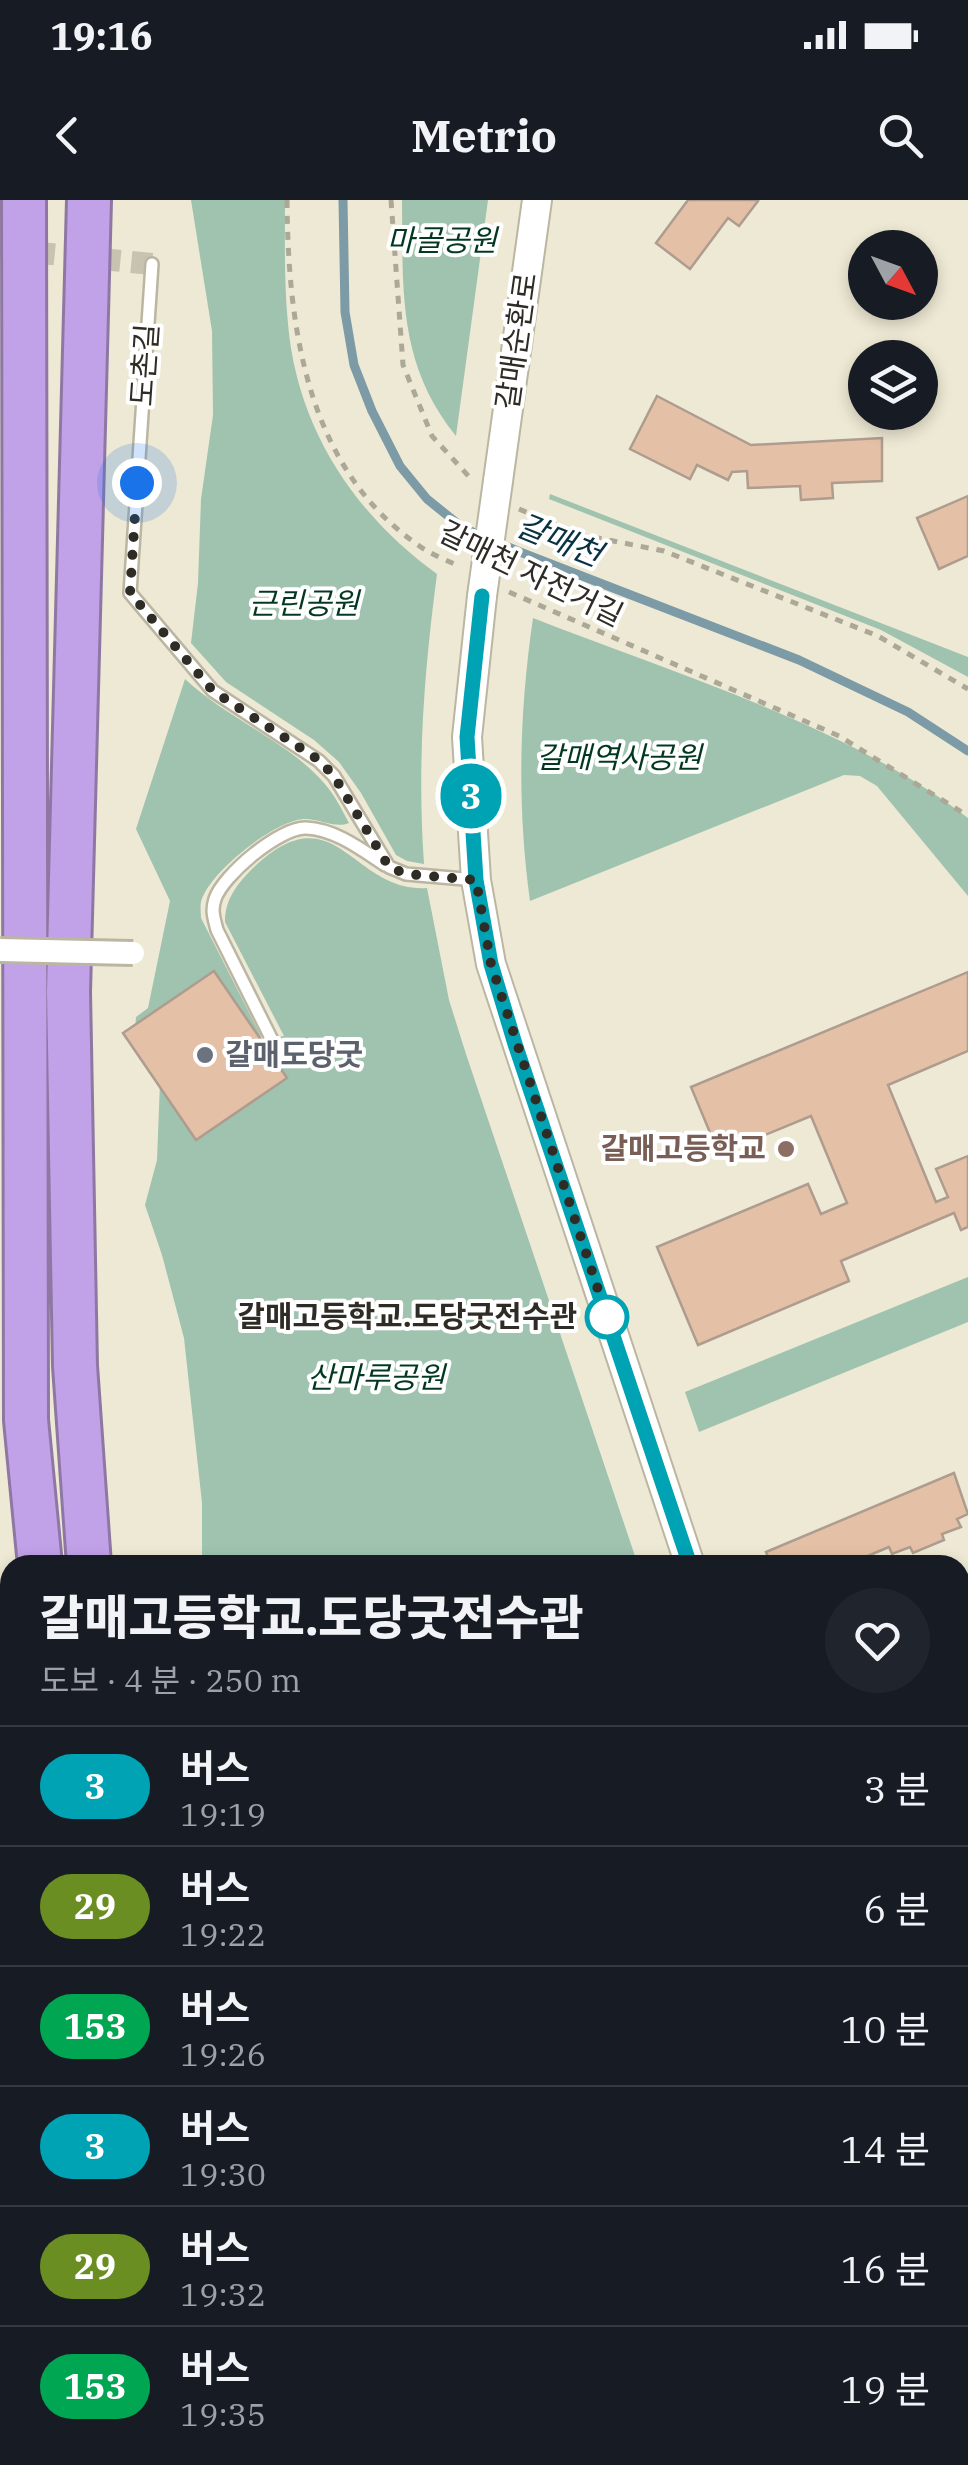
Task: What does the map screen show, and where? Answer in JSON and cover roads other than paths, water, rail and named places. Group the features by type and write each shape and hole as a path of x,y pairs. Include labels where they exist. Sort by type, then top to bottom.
{"highway":[{"path":"24,200 26,1400 39,1555"},
{"path":"88,200 68,992 75,1366 88,1555"}],"street":[{"name":"갈매순환로","path":"476,880 467,737 491,592 493,489 537,200"},
{"path":"476,880 491,964 515,1044 687,1555"},
{"path":"0,950 132,954"}],"lane":[{"name":"도촌길","path":"152,264 130,593 213,691 319,760 334,776 389,867"},
{"path":"272,1040 217,930 212,912 216,895 228,878 254,855 281,836 302,828 324,831 389,867 417,876 476,880"}],"waterway":[{"name":"갈매천","path":"343,200 345,312 354,365 400,466 427,499 463,528 799,660 908,712 968,751"}],"tunnel":[{"path":"0,249 152,264"}],"place":[{"name":"갈매도당굿","path":"205,1055"},
{"name":"갈매고등학교","path":"786,1149"},
{"name":"갈매고등학교.도당굿전수관","path":"607,1317"}],"park label":[{"name":"마골공원","path":"442,241"},
{"name":"근린공원","path":"304,604"},
{"name":"갈매역사공원","path":"619,758"},
{"name":"산마루공원","path":"376,1378"}]}
